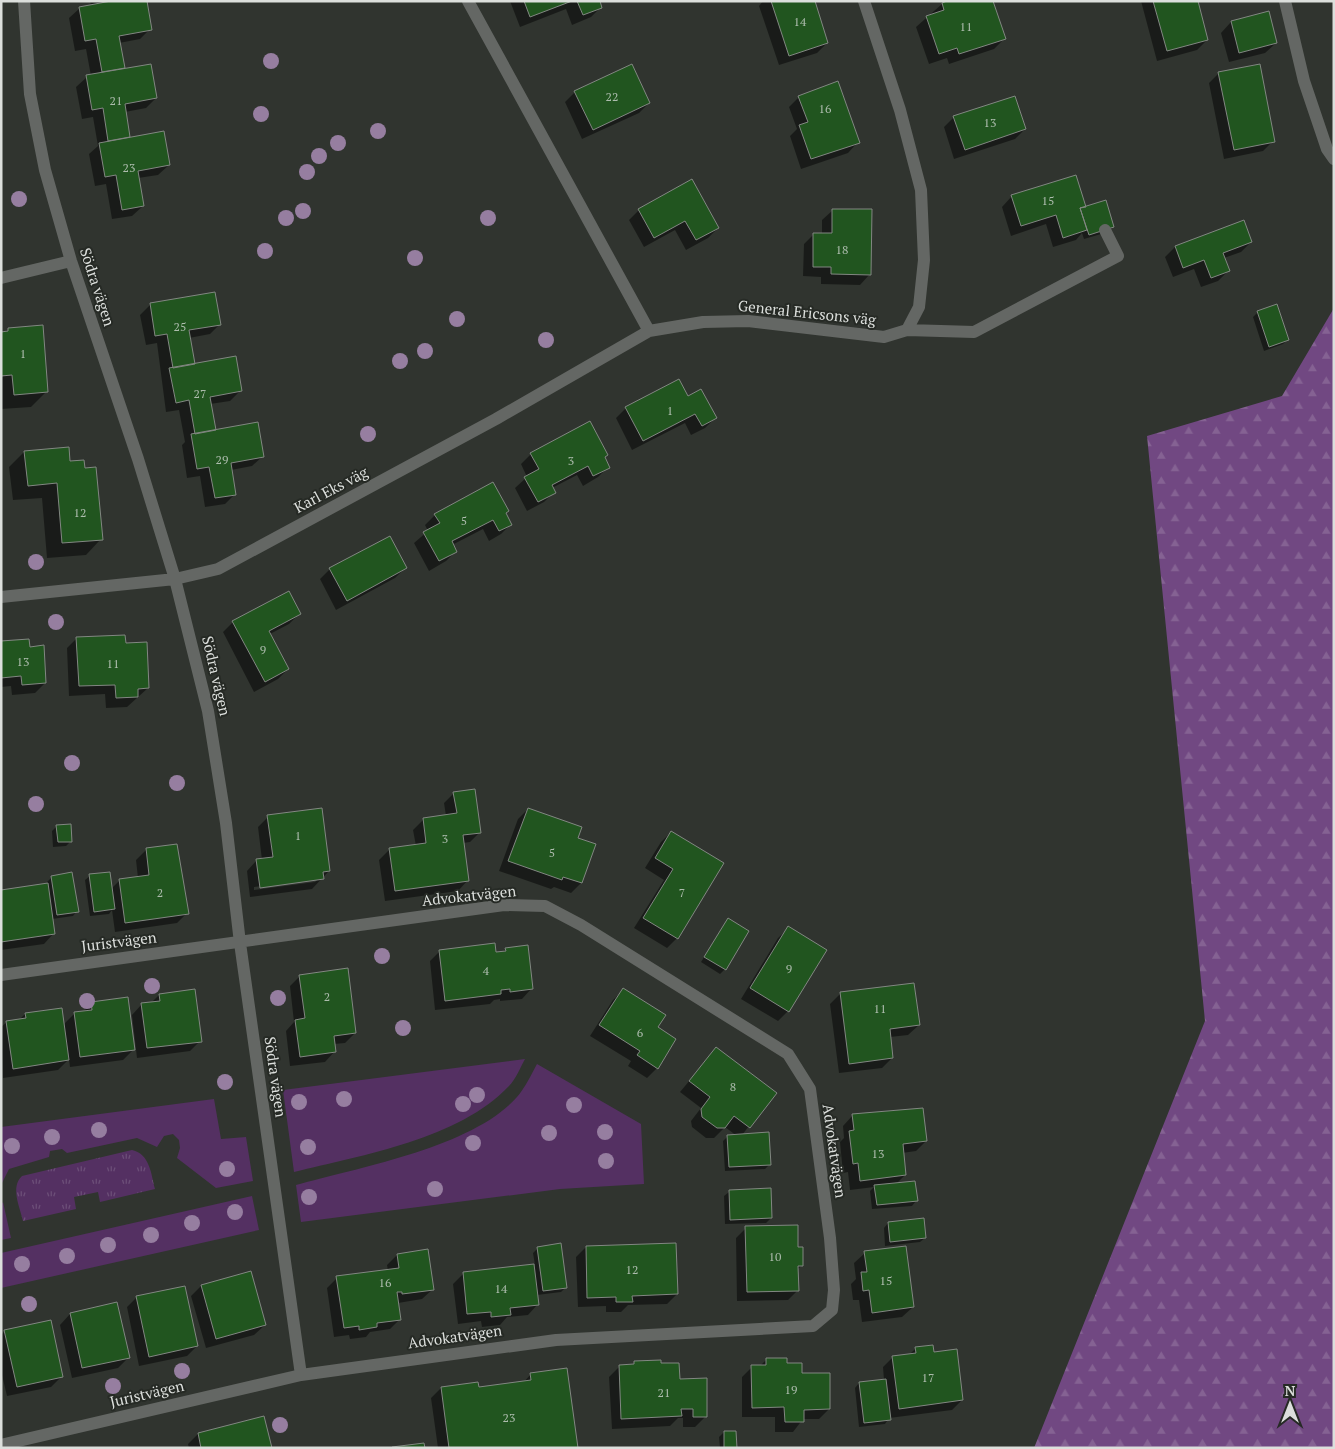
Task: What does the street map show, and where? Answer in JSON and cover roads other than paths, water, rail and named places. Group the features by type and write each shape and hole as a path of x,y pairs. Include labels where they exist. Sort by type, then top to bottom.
{"street":[{"name":"Södra vägen","path":"24,1 30,94 45,170 71,261 136,453 175,579 208,711 226,823 240,943 301,1375"},
{"path":"468,1 650,331"},
{"path":"864,1 900,110 921,190 924,260 919,307 907,330"},
{"path":"1285,1 1304,81 1326,149 1334,159"},
{"name":"General Ericsons väg","path":"650,331 703,322 748,321 884,337 907,330 974,332 1118,256 1105,230"},
{"path":"1,278 71,261"},
{"name":"Karl Eks väg","path":"1,597 175,579 218,569 496,419 650,331"},
{"name":"Advokatvägen","path":"240,943 504,905 545,906 581,924 788,1054 810,1089 830,1238 834,1290 832,1310 813,1326 556,1340 301,1375"},
{"name":"Juristvägen","path":"1,975 240,943"},
{"name":"Juristvägen","path":"1,1445 301,1375"}]}
